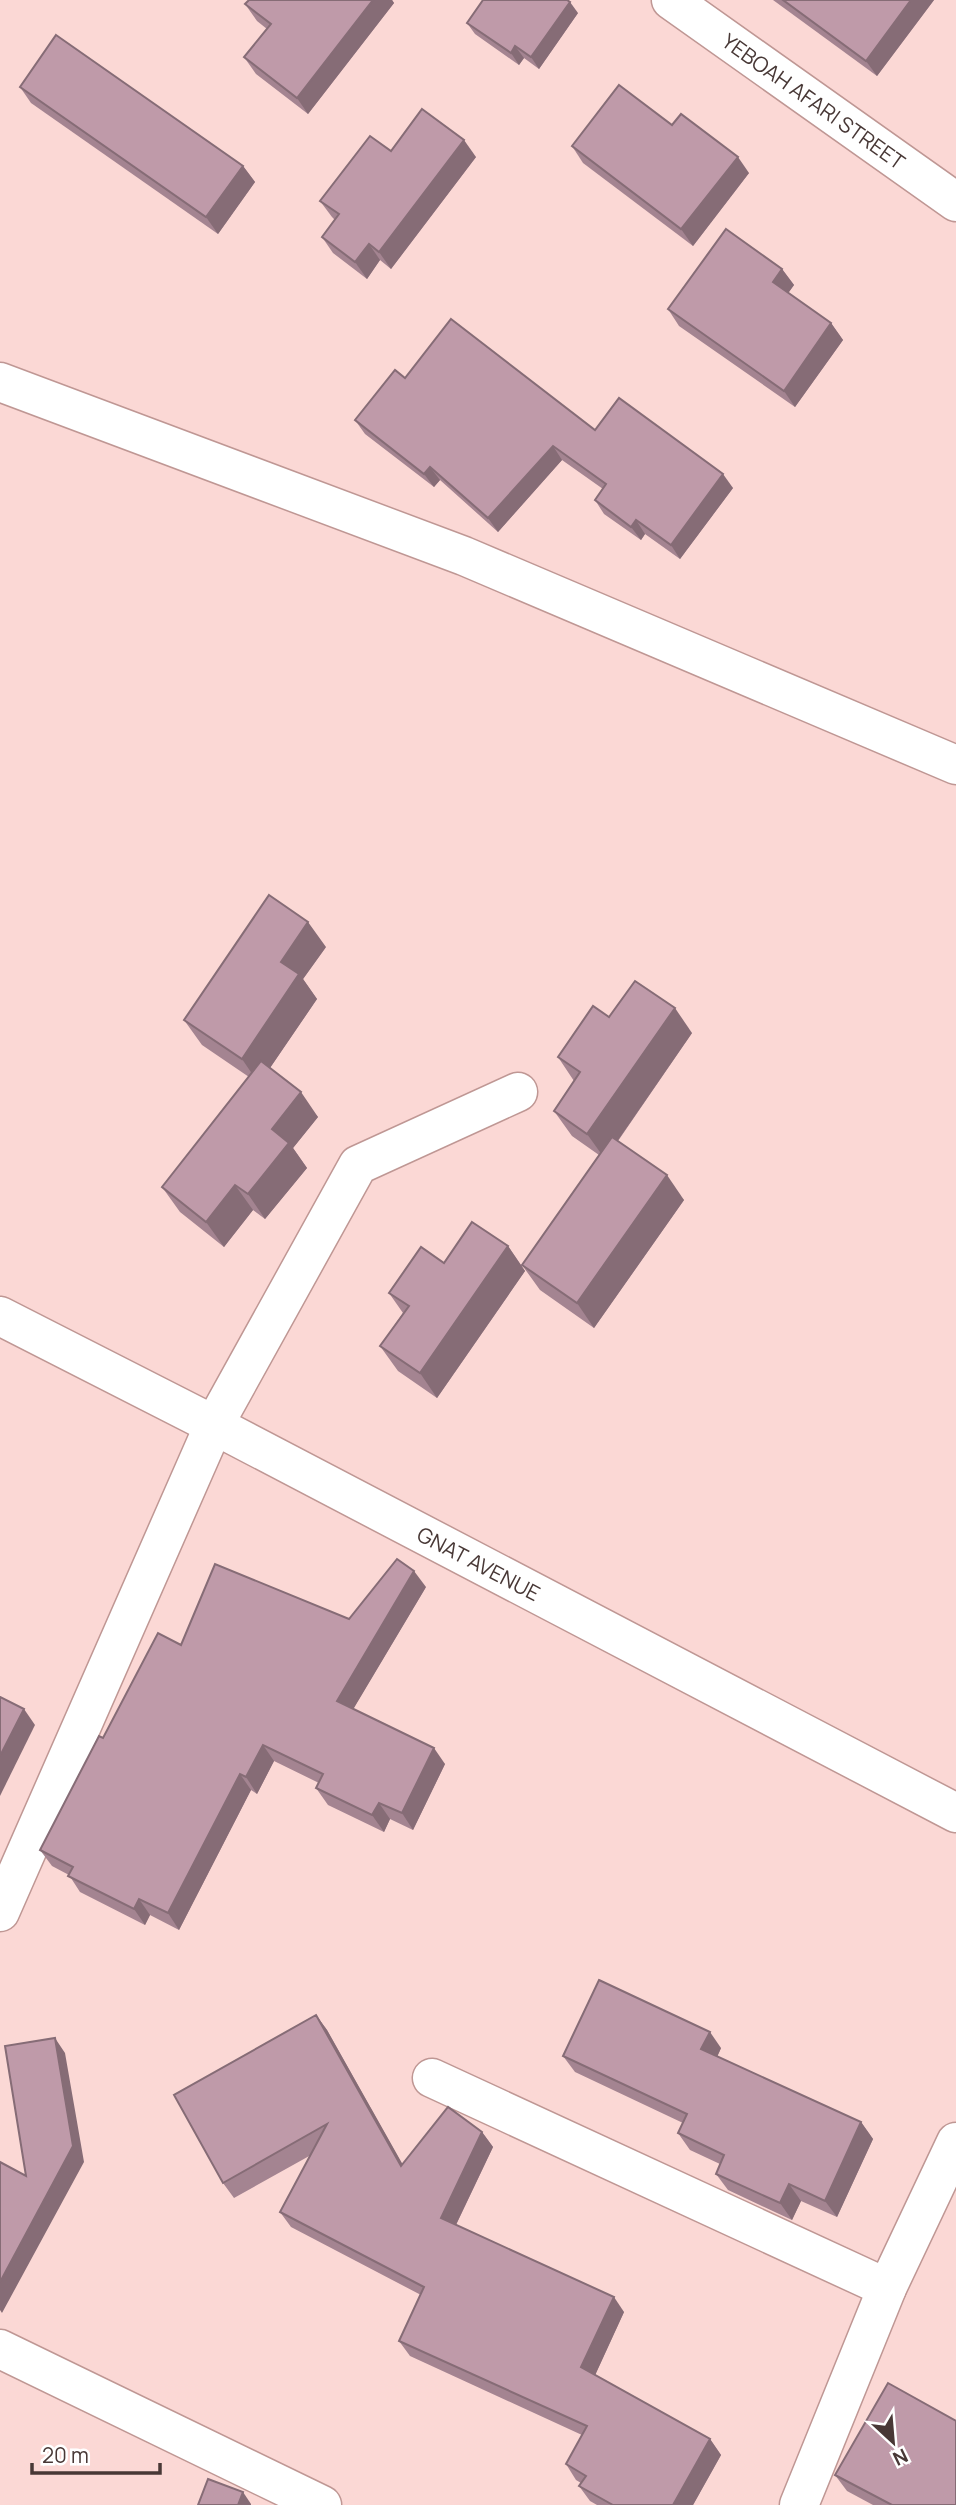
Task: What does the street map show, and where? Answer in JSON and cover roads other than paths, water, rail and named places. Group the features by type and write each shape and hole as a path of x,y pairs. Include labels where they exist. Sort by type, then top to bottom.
{"street":[{"name":"YEBOAH AFARI STREET","path":"671,0 952,189"},
{"path":"0,382 464,556 956,765"},
{"path":"0,1912 214,1425 358,1165 518,1092"},
{"name":"GNAT AVENUE","path":"0,1316 956,1813"},
{"path":"432,2078 887,2287"},
{"path":"799,2505 887,2287 956,2142"},
{"path":"0,2349 322,2505"}]}
